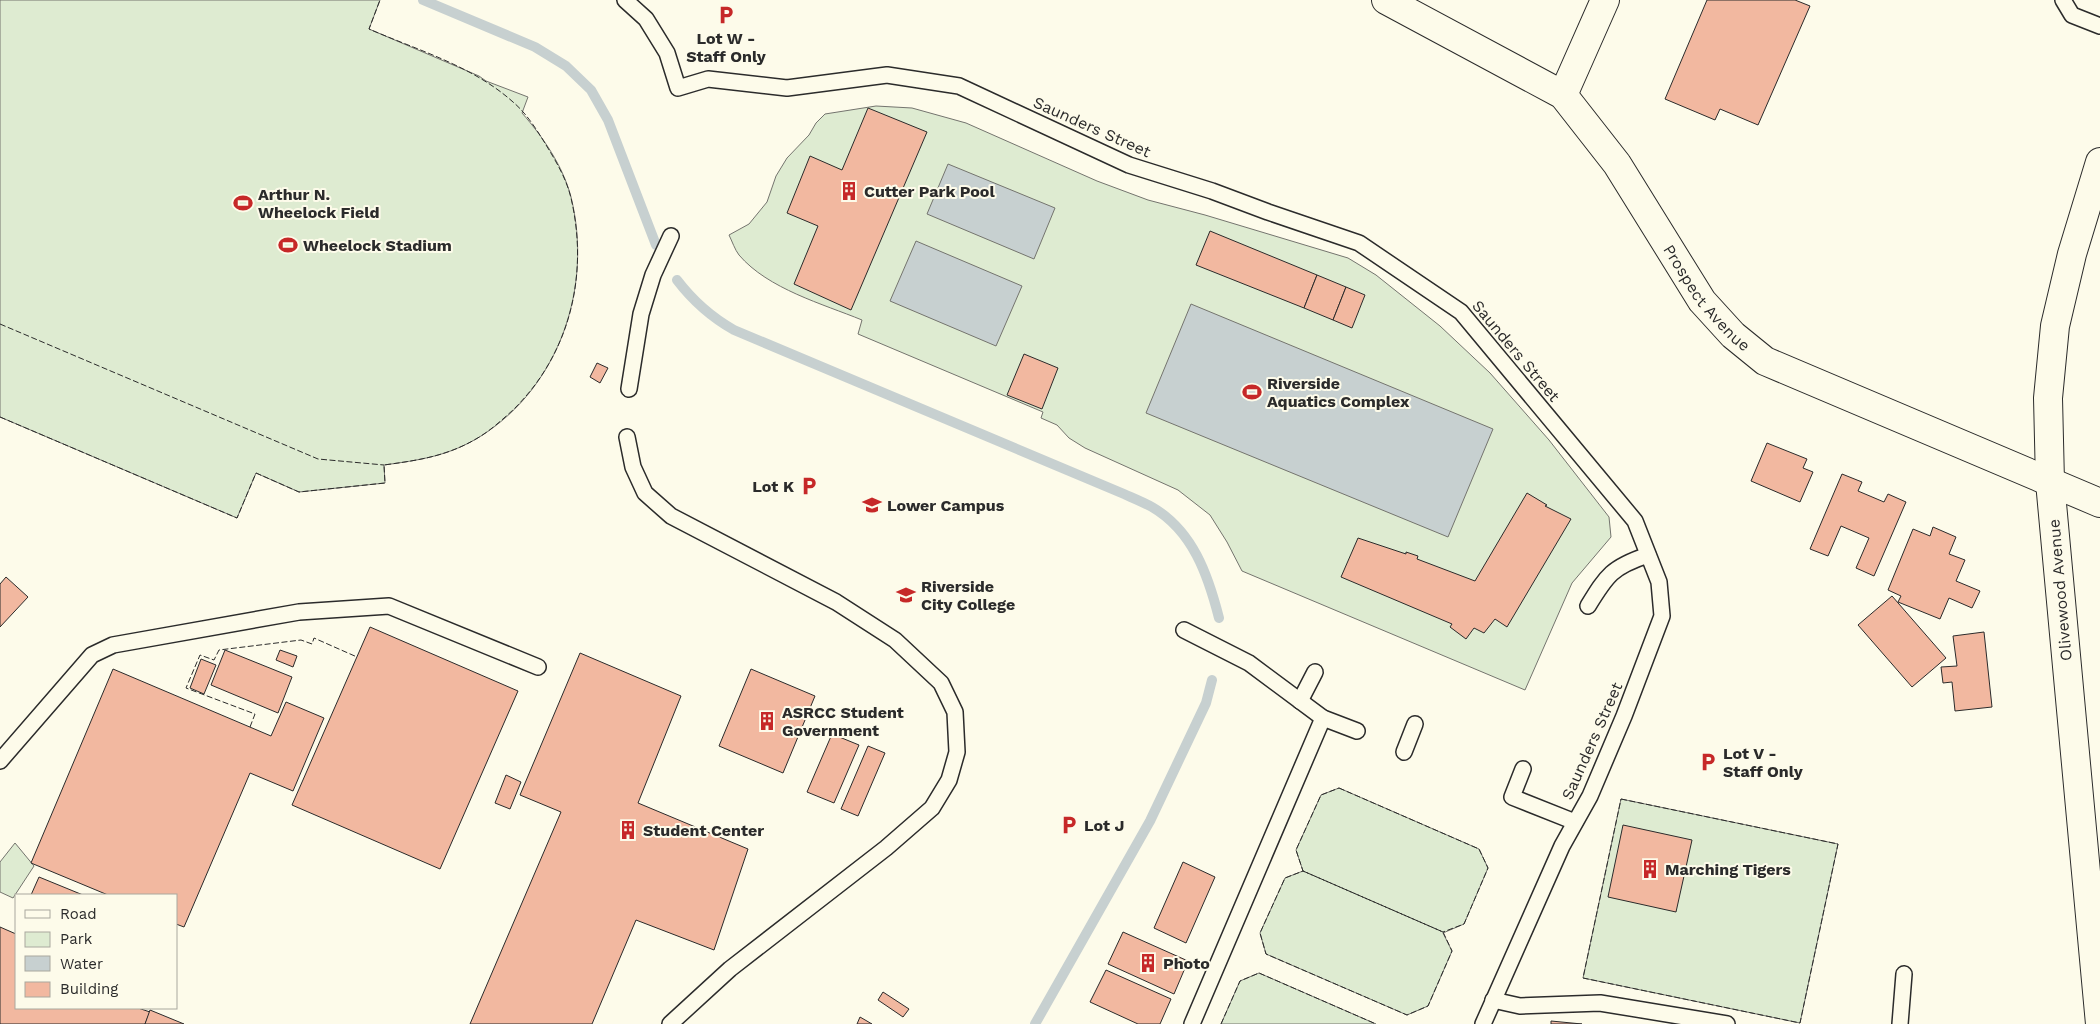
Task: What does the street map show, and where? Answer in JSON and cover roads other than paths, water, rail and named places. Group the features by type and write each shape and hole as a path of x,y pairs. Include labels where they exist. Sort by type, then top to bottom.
{"street":[{"name":"Prospect Avenue","path":"1386,0 1563,95 1617,164 1702,301 1733,335 1765,361 2100,503"},
{"path":"1563,95 1605,0"},
{"name":"Olivewood Avenue","path":"2100,162 2072,254 2055,326 2048,398 2050,482 2095,926 2100,1024"}],"lane":[{"name":"Saunders Street","path":"625,0 646,19 667,54 678,88 708,79 787,88 888,75 959,86 1128,165 1212,191 1359,243 1462,312 1635,521 1659,582 1662,616 1624,716 1590,796 1562,846 1483,1024"},
{"path":"2063,0 2072,14 2100,26"},
{"path":"629,389 641,314 653,275 671,236"},
{"path":"627,437 633,467 645,494 671,516 836,602 895,640 941,683 955,712 957,752 948,780 932,808 886,848 730,969 670,1024"},
{"path":"1588,606 1606,578 1625,562 1648,554"},
{"path":"0,761 92,655 113,645 299,612 389,606 538,667"},
{"path":"1184,630 1249,663 1323,718 1357,731"},
{"path":"1300,701 1315,672"},
{"path":"1192,1024 1323,718"},
{"path":"1404,752 1415,724"},
{"path":"1523,769 1512,797 1575,822"},
{"path":"1900,1024 1904,974"},
{"path":"1493,1000 1520,1006 1600,1003 1727,1024"}],"water":[{"path":"948,164 1055,208 1034,259 927,214"},
{"path":"916,241 1022,286 996,346 890,301"},
{"path":"1191,304 1493,429 1448,537 1146,413"}],"waterway":[{"path":"423,0 535,47 566,66 591,90 608,120 656,245"},
{"path":"677,280 703,308 734,330 1152,507 1178,528 1197,555 1210,586 1219,618"},
{"path":"1035,1024 1150,821 1206,703 1212,680"}],"place":[{"name":"Lot W - Staff Only","path":"726,15"},
{"name":"Cutter Park Pool","path":"849,191"},
{"name":"Arthur N. Wheelock Field","path":"243,203"},
{"name":"Wheelock Stadium","path":"288,245"},
{"name":"Riverside Aquatics Complex","path":"1252,392"},
{"name":"Lot K","path":"809,486"},
{"name":"Lower Campus","path":"872,505"},
{"name":"Riverside City College","path":"906,595"},
{"name":"ASRCC Student Government","path":"767,721"},
{"name":"Lot V - Staff Only","path":"1708,762"},
{"name":"Lot J","path":"1069,825"},
{"name":"Student Center","path":"628,830"},
{"name":"Marching Tigers","path":"1650,869"},
{"name":"Photo","path":"1148,963"}]}
